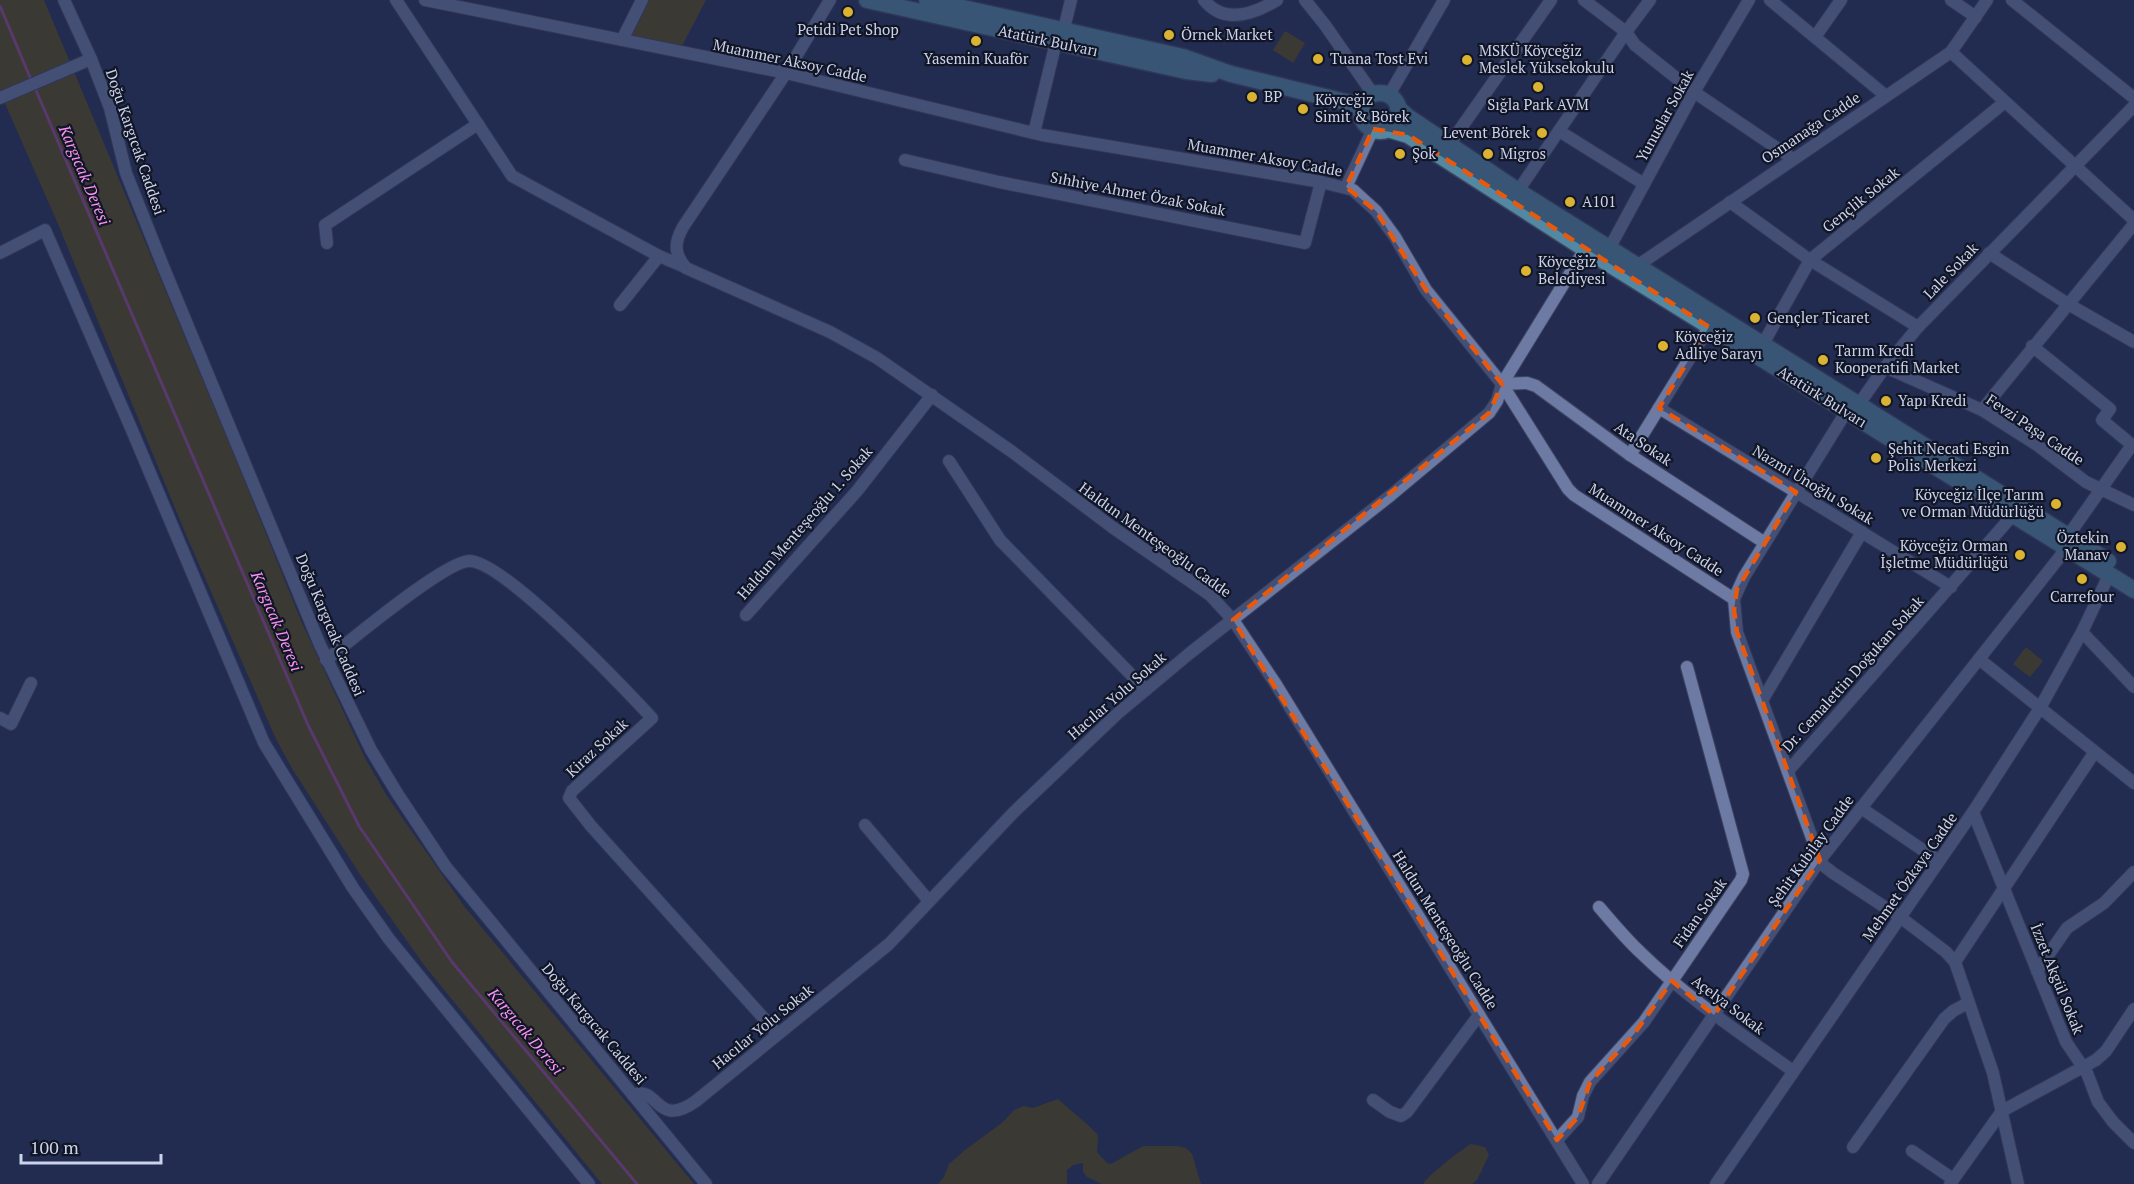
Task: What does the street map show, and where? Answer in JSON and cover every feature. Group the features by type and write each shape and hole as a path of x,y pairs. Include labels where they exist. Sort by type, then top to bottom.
{"main road":[{"name":"Atatürk Bulvarı","path":"867,0 1183,57 1231,74 1381,101 1609,249 1763,344 1852,408 2012,516 2134,577"},
{"name":"Atatürk Bulvarı","path":"927,0 1060,36"},
{"path":"1381,101 1397,120 1380,129 1364,122 1362,117 1381,101"},
{"name":"Atatürk Bulvarı","path":"1380,129 1408,135 1709,327 1852,408 2067,542 2109,575 2134,590"}],"street":[{"name":"Doğu Kargıcak Caddesi","path":"64,0 110,108 126,172 326,660 370,750 429,843 706,1184"},
{"path":"327,243 325,225 477,124 396,0"},
{"name":"Muammer Aksoy Cadde","path":"425,0 786,73 1034,133 1346,187 1359,194 1376,211 1395,237 1426,290 1502,384 1560,477 1574,495 1734,599"},
{"path":"622,40 642,0"},
{"path":"686,268 677,254 675,243 677,237 786,73 830,0"},
{"path":"1034,133 1071,0"},
{"path":"1204,0 1212,10 1237,16 1261,10 1277,0"},
{"path":"1305,0 1381,101 1444,0"},
{"path":"1449,145 1551,0"},
{"path":"1584,0 1626,32 1635,45 1695,92 1793,159"},
{"path":"1518,191 1650,0"},
{"name":"Yunuslar Sokak","path":"1609,249 1695,92 1749,0"},
{"path":"1770,0 1886,96"},
{"path":"1815,37 1841,0"},
{"path":"1951,0 1976,17"},
{"name":"Osmanağa Cadde","path":"1637,266 1951,52 1987,0"},
{"path":"2012,0 2134,98"},
{"path":"1951,52 2134,222 1982,410"},
{"path":"0,98 91,59"},
{"name":"Gençlik Sokak","path":"1763,344 1810,260 2005,102"},
{"name":"Lale Sokak","path":"1734,599 1744,577 1796,492 1852,408 1918,327 2134,106"},
{"name":"Haldun Menteşeoğlu Cadde","path":"477,124 507,170 518,181 659,256 830,332 877,358 932,395 1210,596 1233,620 1275,683 1583,1184"},
{"path":"1346,187 1380,129"},
{"path":"1559,131 1644,184"},
{"name":"Sıhhiye Ahmet Özak Sokak","path":"905,160 999,182 1305,243 1321,182"},
{"path":"1730,202 1810,260 1918,327"},
{"path":"0,253 45,230 264,744 353,888 389,939 589,1184"},
{"name":"Hacılar Yolu Sokak","path":"633,1095 645,1094 667,1110 681,1111 696,1101 777,1033 870,961 1013,813 1094,735 1146,690 1391,495 1489,413 1497,401 1502,384 1585,249"},
{"path":"1989,253 2068,304 2134,342"},
{"path":"620,305 659,256"},
{"path":"1630,455 1709,327"},
{"name":"Şehit Kubilay Cadde","path":"1598,1184 1820,860 2067,542 2133,445 2102,420 2110,409 2032,346"},
{"name":"Fevzi Paşa Cadde","path":"1885,368 1982,410 2086,482 2134,505"},
{"name":"Ata Sokak","path":"1502,384 1527,383 1536,387 1630,455 1765,543"},
{"name":"Haldun Menteşeoğlu 1. Sokak","path":"746,615 857,491 932,395"},
{"name":"Nazmi Ünoğlu Sokak","path":"1659,408 1951,587"},
{"path":"949,461 979,511 1000,540 1146,690"},
{"name":"Dr. Cemalettin Doğukan Sokak","path":"1788,771 2012,516"},
{"path":"1763,699 1862,532"},
{"name":"Kiraz Sokak","path":"326,660 383,614 440,574 463,562 476,562 487,566 531,599 652,717 572,791 568,798 777,1033"},
{"name":"Mehmet Özkaya Cadde","path":"1716,1184 1974,812 2040,708 2082,632 2109,575"},
{"path":"1734,599 1737,632 1820,860 1833,873 1900,917 1946,952 1955,963 1993,1073 2018,1184"},
{"path":"2082,632 2134,687"},
{"path":"1978,659 2094,753 2133,780"},
{"name":"Fidan Sokak","path":"1557,1140 1578,1118 1583,1096 1590,1082 1634,1034 1743,874 1687,667"},
{"path":"0,718 11,724 31,683"},
{"path":"1955,963 2094,753"},
{"path":"1861,808 1939,861"},
{"name":"İzzet Akgül Sokak","path":"1974,812 2066,1042 2083,1067 2098,1102 2113,1122 2134,1143"},
{"path":"865,825 929,901"},
{"path":"2037,971 2067,928 2104,903 2134,872"},
{"name":"Açelya Sokak","path":"1599,907 1640,952 1672,981 1714,1015 1793,1071"},
{"path":"1853,1147 1944,1019 1968,1003"},
{"path":"1912,1151 1952,1182 2002,1111 2096,1060 2106,1051 2134,1008"},
{"path":"1373,1100 1396,1115 1401,1116 1407,1112 1479,1015"}],"highlighted area":[{"path":"1373,129 1408,135 1709,327 1659,408 1796,492 1737,589 1734,610 1737,632 1820,860 1714,1015 1672,981 1634,1034 1590,1082 1578,1117 1557,1140 1233,620 1489,413 1502,384 1426,290 1376,211 1346,187"}],"shaded area":[{"path":"0,0 44,0 302,623 365,758 387,796 464,906 694,1184 602,1184 424,965 361,876 293,770 276,739 187,537 58,224 0,92"},
{"path":"648,0 706,0 682,46 630,35"},
{"path":"1285,31 1305,43 1293,63 1273,50"},
{"path":"2026,647 2043,661 2030,677 2013,664"},
{"path":"1058,1099 1098,1135 1097,1152 1107,1163 1111,1164 1143,1146 1186,1148 1192,1154 1201,1184 1102,1184 1087,1177 1083,1172 1083,1163 1073,1165 1067,1170 1067,1184 938,1184 944,1177 949,1164 1003,1122 1014,1110 1024,1106 1033,1108"},
{"path":"1471,1144 1485,1147 1489,1155 1477,1180 1472,1184 1423,1184 1438,1169"}],"waterway":[{"name":"Kargıcak Deresi","path":"0,6 32,82"},
{"name":"Kargıcak Deresi","path":"35,88 308,725 359,826 452,962 637,1184"}],"place":[{"name":"Petidi Pet Shop","path":"848,12"},
{"name":"Örnek Market","path":"1169,35"},
{"name":"Yasemin Kuaför","path":"976,41"},
{"name":"Tuana Tost Evi","path":"1318,59"},
{"name":"MSKÜ Köyceğiz Meslek Yüksekokulu","path":"1467,60"},
{"name":"Sığla Park AVM","path":"1538,87"},
{"name":"BP","path":"1252,97"},
{"name":"Köyceğiz Simit & Börek","path":"1303,109"},
{"name":"Levent Börek","path":"1542,133"},
{"name":"Şok","path":"1400,154"},
{"name":"Migros","path":"1488,154"},
{"name":"A101","path":"1570,202"},
{"name":"Köyceğiz Belediyesi","path":"1526,271"},
{"name":"Gençler Ticaret","path":"1755,318"},
{"name":"Köyceğiz Adliye Sarayı","path":"1663,346"},
{"name":"Tarım Kredi Kooperatifi Market","path":"1823,360"},
{"name":"Yapı Kredi","path":"1886,401"},
{"name":"Şehit Necati Esgin Polis Merkezi","path":"1876,458"},
{"name":"Köyceğiz İlçe Tarım ve Orman Müdürlüğü","path":"2056,504"},
{"name":"Öztekin Manav","path":"2121,547"},
{"name":"Köyceğiz Orman İşletme Müdürlüğü","path":"2020,555"},
{"name":"Carrefour","path":"2082,579"}]}
